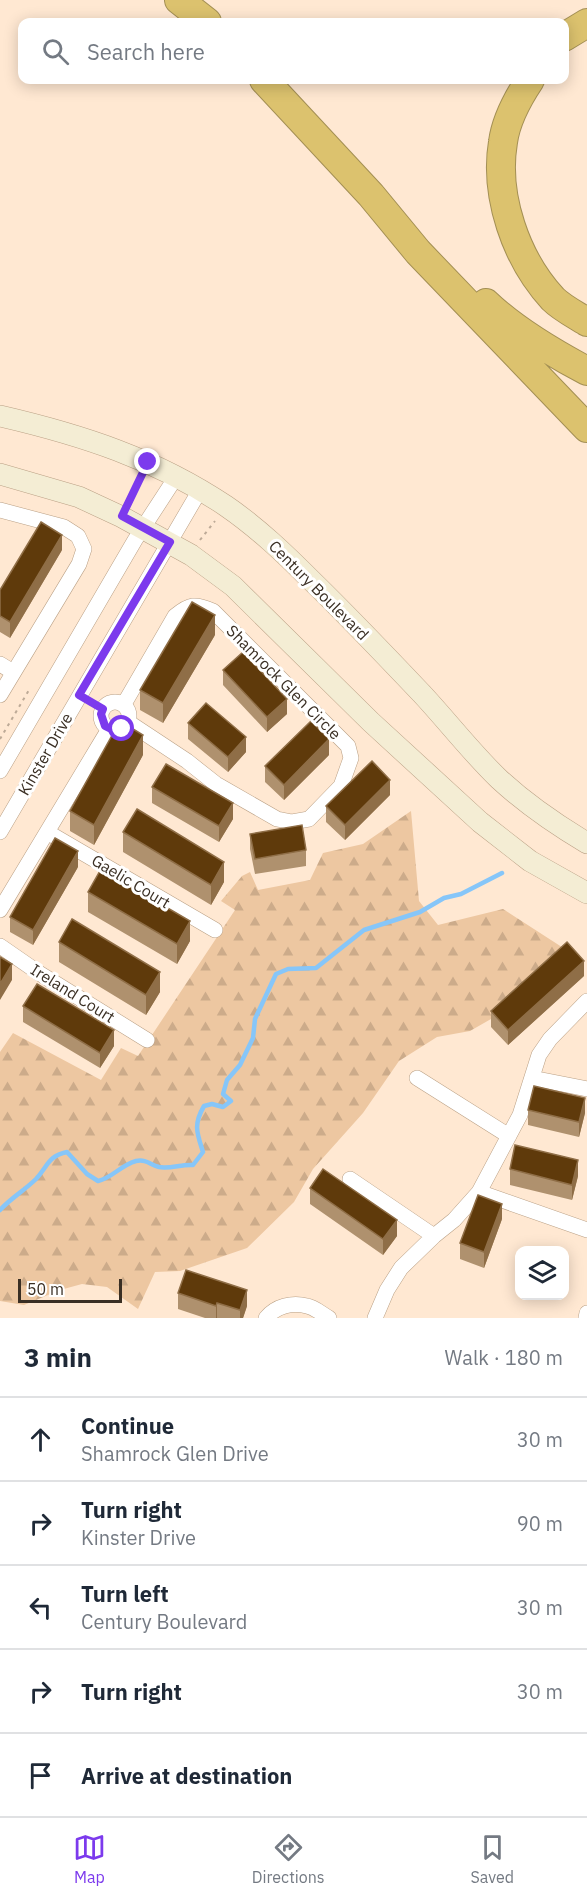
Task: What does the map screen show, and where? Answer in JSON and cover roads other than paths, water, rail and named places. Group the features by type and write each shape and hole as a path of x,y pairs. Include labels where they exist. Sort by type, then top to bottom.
{"highway":[{"path":"179,0 202,18"},
{"path":"569,34 587,23"},
{"path":"268,84 371,195 418,252 587,428"},
{"path":"527,84 516,102 503,140 500,171 505,203 516,241 532,270 554,300 587,322"},
{"path":"371,195 496,313 567,360 587,370"}],"street":[{"name":"Century Boulevard","path":"0,416 91,439 148,462 227,507 274,543 394,664 497,777 533,808 587,843"},
{"path":"0,474 79,497 122,516 191,555 233,586 371,722 480,822 530,861 587,893"},
{"name":"Kinster Drive","path":"0,771 143,528 176,477"},
{"name":"Kinster Drive","path":"0,832 200,490"},
{"path":"0,510 64,526 78,536 84,549 79,564 7,668 0,695"},
{"name":"Shamrock Glen Circle","path":"124,704 175,616 187,607 201,605 213,610 321,718 348,746 351,758 341,786 331,797 309,819 292,822 278,819 216,783 128,722"},
{"path":"79,695 103,709"},
{"path":"112,702 124,704 130,713 128,722 122,729 115,731 109,729 102,721 103,709 112,702"},
{"path":"0,910 109,729"},
{"name":"Gaelic Court","path":"47,831 215,930"},
{"name":"Ireland Court","path":"0,946 147,1040"},
{"path":"375,1318 387,1290 401,1268 454,1220 479,1192 520,1115 539,1055 550,1039 587,1002"},
{"path":"532,1077 587,1089"},
{"path":"417,1078 509,1136"},
{"path":"350,1179 434,1236"},
{"path":"479,1192 587,1230"},
{"path":"266,1318 271,1311 285,1305 308,1306 329,1318"},
{"path":"586,1318 587,1313"}],"waterway":[{"path":"0,1210 36,1179 52,1159 67,1152 87,1174 98,1181 136,1161 163,1167 193,1165 203,1152 197,1129 198,1119 204,1106 212,1104 223,1107 231,1101 223,1094 227,1080 240,1065 253,1038 255,1019 276,974 288,969 316,968 364,930 420,912 444,898 461,894 502,873"}]}
